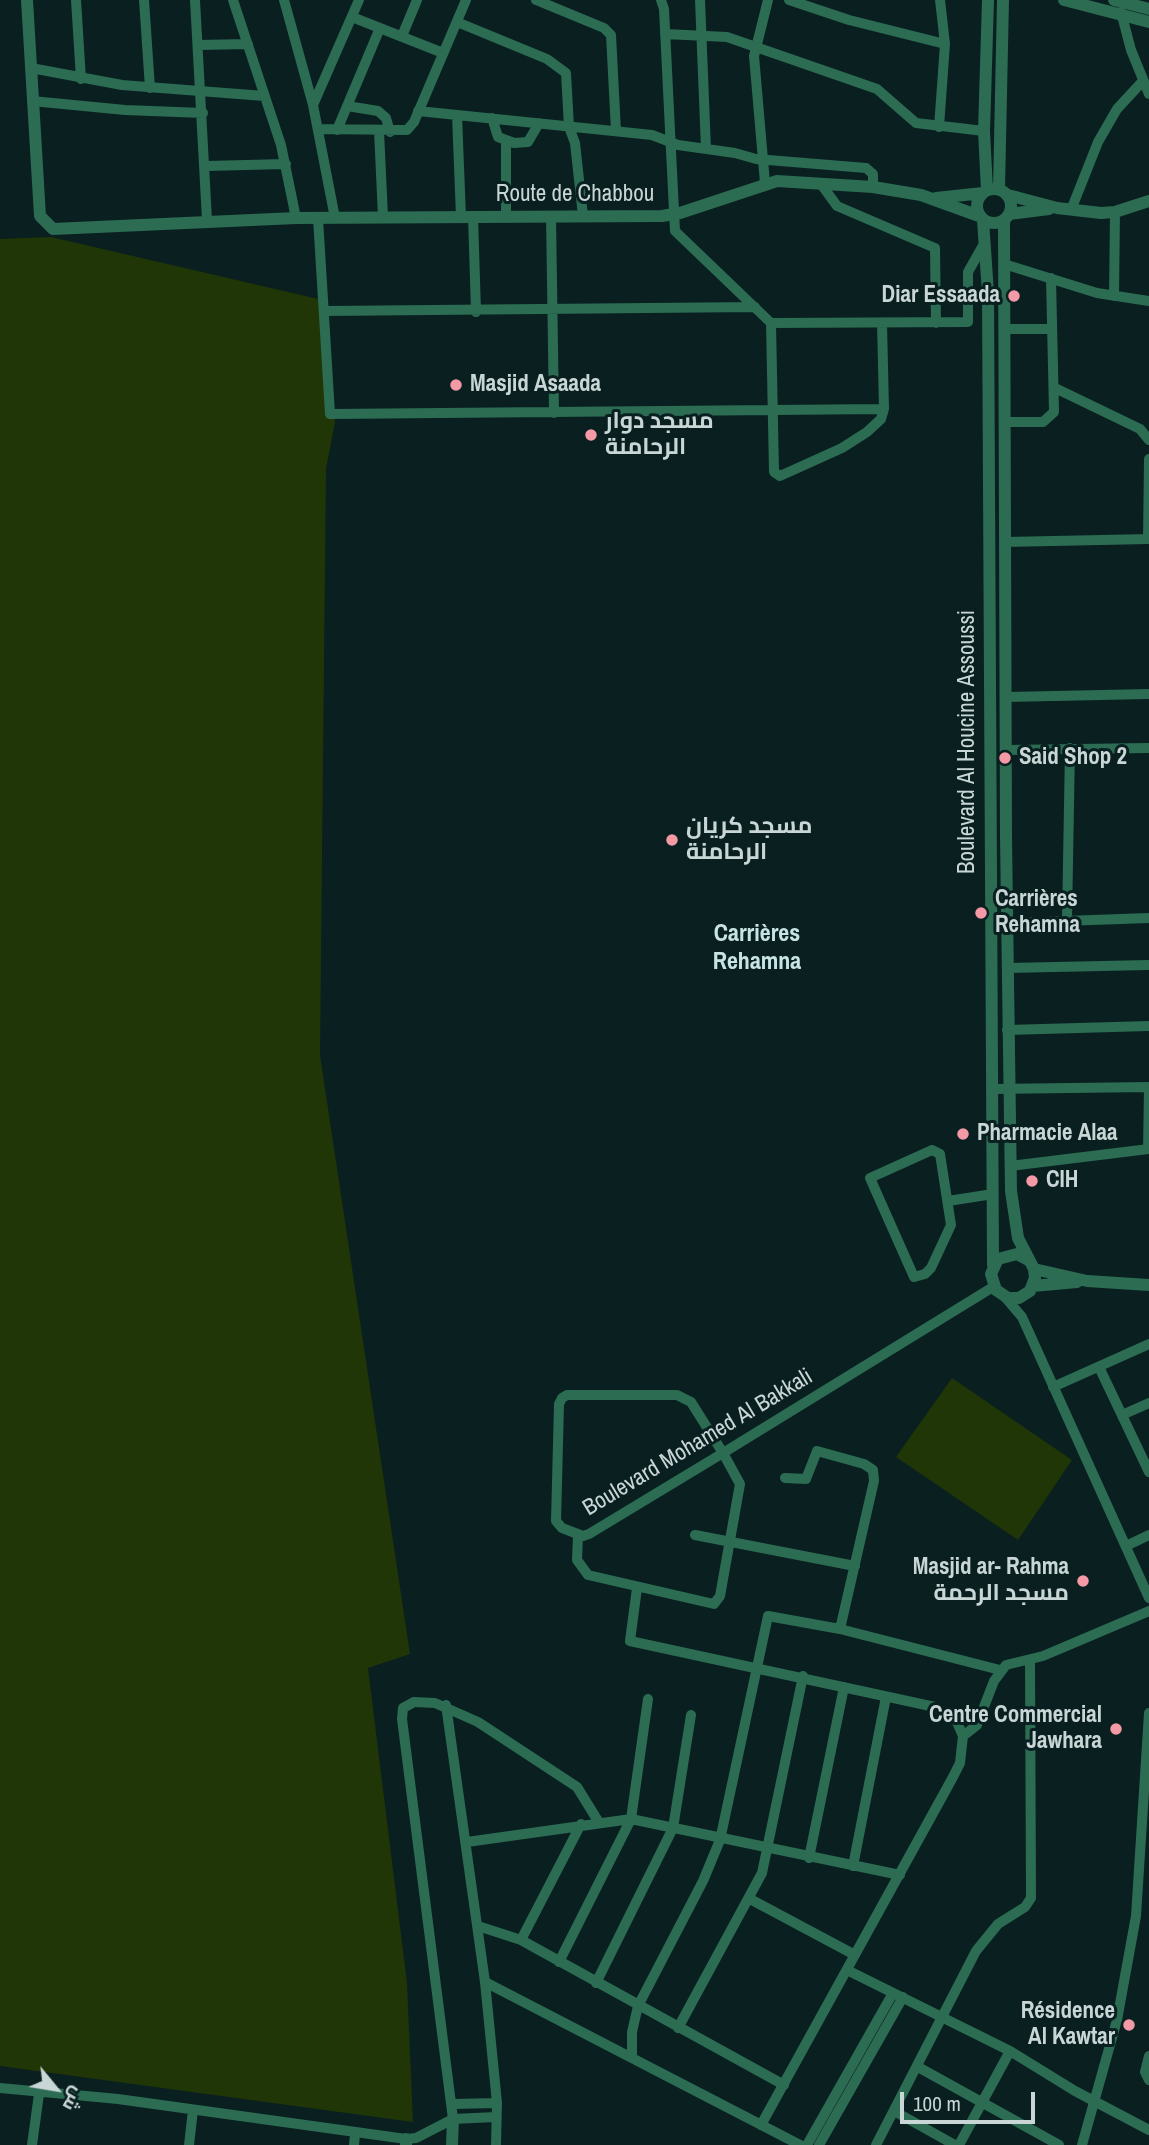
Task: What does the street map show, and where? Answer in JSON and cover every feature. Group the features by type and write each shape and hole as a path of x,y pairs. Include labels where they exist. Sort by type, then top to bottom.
{"street":[{"path":"27,0 32,101 125,110 203,113"},
{"path":"76,0 81,79"},
{"path":"144,0 150,88"},
{"path":"195,0 207,220"},
{"path":"233,0 286,164 296,218"},
{"path":"284,0 313,105 335,218"},
{"path":"313,105 359,0"},
{"path":"402,36 418,0"},
{"path":"318,129 407,130 418,111 466,0"},
{"path":"536,0 609,32 614,44 617,131"},
{"path":"661,0 666,34 673,215 678,235 771,323 968,323 968,272 986,241"},
{"path":"700,0 706,149"},
{"path":"765,183 755,46 768,0"},
{"path":"789,0 849,20 945,44"},
{"path":"939,127 945,44 940,0"},
{"path":"988,0 984,131 994,192 1012,205 1007,217 996,223 981,218 977,204 994,192"},
{"path":"994,192 1003,0"},
{"path":"1064,0 1149,23"},
{"path":"1117,0 1142,82 1149,94"},
{"path":"1117,0 1149,9"},
{"path":"352,17 443,52"},
{"path":"457,22 537,54 562,68 567,78 569,127 575,142 583,216"},
{"path":"337,130 380,28"},
{"path":"666,34 727,37 877,89 910,120 939,127 984,131"},
{"path":"198,45 248,44"},
{"path":"31,68 81,79 150,88 201,89 264,96"},
{"path":"1071,210 1098,142 1117,109 1142,82"},
{"name":"Route de Chabbou","path":"32,101 40,216 47,226 62,229 207,220 673,215 765,183 793,181 873,187 935,198 981,218"},
{"path":"347,106 378,111 386,118 383,217"},
{"path":"418,111 652,135 670,142 763,159 869,169 873,174 873,187"},
{"path":"457,115 476,312"},
{"path":"492,118 495,133 506,142 528,142 539,123"},
{"path":"506,142 506,216"},
{"path":"205,166 286,164"},
{"path":"821,184 837,206 935,248 936,323"},
{"name":"Route de Chabbou","path":"935,198 994,192 1057,208 1115,212 1149,201"},
{"name":"Route de Chabbou","path":"1007,217 1057,208"},
{"path":"1114,296 1115,212"},
{"path":"551,216 554,413"},
{"name":"Boulevard Al Houcine Assoussi","path":"1007,217 1004,264 1004,422 1008,1089 1013,1218 1032,1265"},
{"path":"318,218 330,414 884,409"},
{"name":"Boulevard Al Houcine Assoussi","path":"981,218 986,241 993,1265"},
{"path":"1004,264 1114,296 1149,301"},
{"path":"1004,422 1046,421 1054,409 1051,278"},
{"path":"325,311 476,312 754,307"},
{"path":"771,323 774,472 780,476 819,460 863,435 878,422 884,409 882,323"},
{"path":"1005,329 1052,329"},
{"path":"1055,388 1140,429 1149,440"},
{"path":"1005,542 1149,539 1149,459"},
{"path":"1005,697 1149,694"},
{"path":"1067,919 1070,748"},
{"path":"1006,750 1149,748"},
{"path":"1007,923 1149,918"},
{"path":"1007,968 1149,965"},
{"path":"1007,1030 1149,1026"},
{"path":"992,1089 1149,1088 1149,1149 1010,1167"},
{"path":"937,1151 940,1154 948,1201 950,1229 931,1268 925,1274 914,1277 870,1178 937,1151"},
{"path":"948,1201 993,1194"},
{"path":"1087,1281 1032,1265 1020,1255 1009,1254 993,1265 991,1274 993,1287 1005,1297 1021,1318 1149,1598"},
{"path":"1021,1318 1029,1290 1032,1265"},
{"path":"1005,1297 1029,1290 1087,1281 1149,1285"},
{"name":"Boulevard Mohamed Al Bakkali","path":"723,1453 691,1402 682,1396 567,1395 559,1404 556,1521 562,1528 578,1536 589,1534 723,1453 993,1287"},
{"path":"1053,1387 1149,1344"},
{"path":"1100,1367 1149,1472"},
{"path":"1122,1415 1149,1403"},
{"path":"785,1478 806,1479 817,1451 864,1464 873,1470 875,1475 840,1629"},
{"path":"578,1536 577,1560 582,1571 593,1578 714,1604 720,1597 740,1484 723,1453"},
{"path":"695,1535 855,1566"},
{"path":"1126,1546 1149,1535"},
{"path":"637,1588 630,1641 803,1676 943,1710 956,1720 963,1736 960,1763 761,2125"},
{"path":"963,1736 977,1725 1000,1670 1010,1663 1030,1660 1149,1611"},
{"path":"632,2057 632,2032 638,2006 703,1881 719,1840 768,1616 840,1629 1000,1670"},
{"path":"879,2144 984,1940 998,1924 1027,1905 1031,1898 1030,1660"},
{"path":"678,2028 762,1873 803,1676"},
{"path":"808,1858 844,1687"},
{"path":"853,1866 886,1697"},
{"path":"559,1962 631,1819 648,1699"},
{"path":"452,2145 453,2104 402,1719 406,1704 424,1702 446,1705 568,1780 586,1798 598,1821"},
{"path":"446,1705 485,1982 497,2103 496,2145"},
{"path":"1082,2145 1096,2103 1117,2020 1136,1916 1149,1713"},
{"path":"596,1983 673,1828 691,1715"},
{"path":"467,1842 598,1821 631,1819 719,1840 900,1875"},
{"path":"521,1940 581,1824"},
{"path":"750,1899 855,1955"},
{"path":"478,1926 521,1940 784,2085"},
{"path":"847,1970 1010,2050 1096,2103 1149,2130"},
{"path":"485,1982 800,2145"},
{"path":"807,2145 898,1995"},
{"path":"819,2145 898,1995"},
{"path":"894,2111 957,2145 1010,2050"},
{"path":"1149,2056 1145,2072 1149,2080"},
{"path":"918,2067 1059,2145"},
{"path":"0,2088 39,2094 118,2099 355,2139 406,2142 453,2119 496,2117"},
{"path":"32,2145 39,2094"},
{"path":"453,2104 497,2103"},
{"path":"189,2145 193,2110"}],"green space":[{"path":"51,237 327,301 335,422 326,469 320,1055 410,1654 368,1668 407,1983 413,2122 0,2066 0,239"},
{"path":"952,1378 1072,1460 1018,1540 896,1457"}],"place":[{"name":"Diar Essaada","path":"1014,296"},
{"name":"Masjid Asaada","path":"456,385"},
{"name":"مسجد دوار الرحامنة","path":"591,435"},
{"name":"Said Shop 2","path":"1005,758"},
{"name":"مسجد كريان الرحامنة","path":"672,840"},
{"name":"Carrières Rehamna","path":"981,913"},
{"name":"Pharmacie Alaa","path":"963,1134"},
{"name":"CIH","path":"1032,1181"},
{"name":"Masjid ar- Rahma مسجد الرحمة","path":"1083,1581"},
{"name":"Centre Commercial Jawhara","path":"1116,1729"},
{"name":"Résidence Al Kawtar","path":"1129,2025"}],"district":[{"name":"Carrières Rehamna","path":"757,949"}]}
